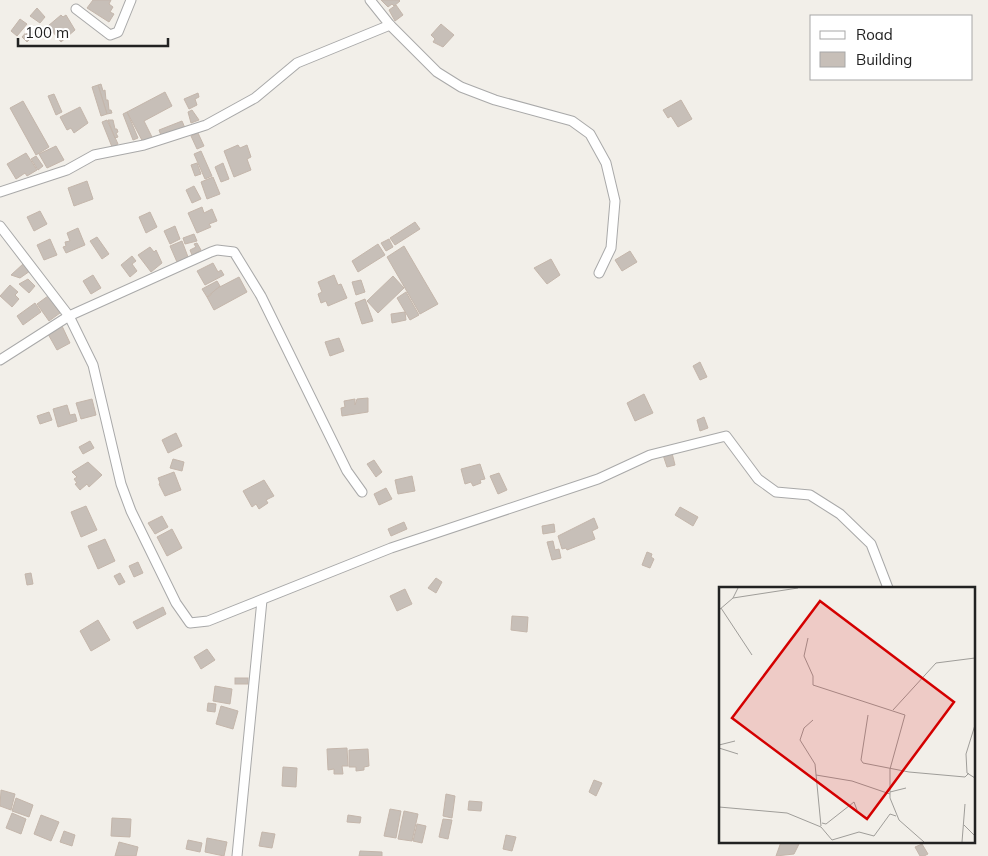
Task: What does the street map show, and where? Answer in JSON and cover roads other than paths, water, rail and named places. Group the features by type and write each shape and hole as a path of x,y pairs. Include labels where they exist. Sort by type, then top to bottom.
{"street":[{"path":"76,9 110,35 118,32 131,0"},
{"path":"370,0 390,25 437,72 460,87 525,110 572,121 590,134 606,163 615,202 611,248 599,273"},
{"path":"0,192 67,170 94,155 168,139 206,126 254,98 297,63 390,25"},
{"path":"0,226 69,316 94,365 121,484 131,511 184,616 190,623 197,623 262,600 391,548 598,479 650,455 726,436 758,479 776,492 810,495 840,514 872,544 888,587"},
{"path":"0,360 69,316 211,252 217,250 234,252 261,296 347,471 362,492"},
{"path":"237,856 262,600"}]}
